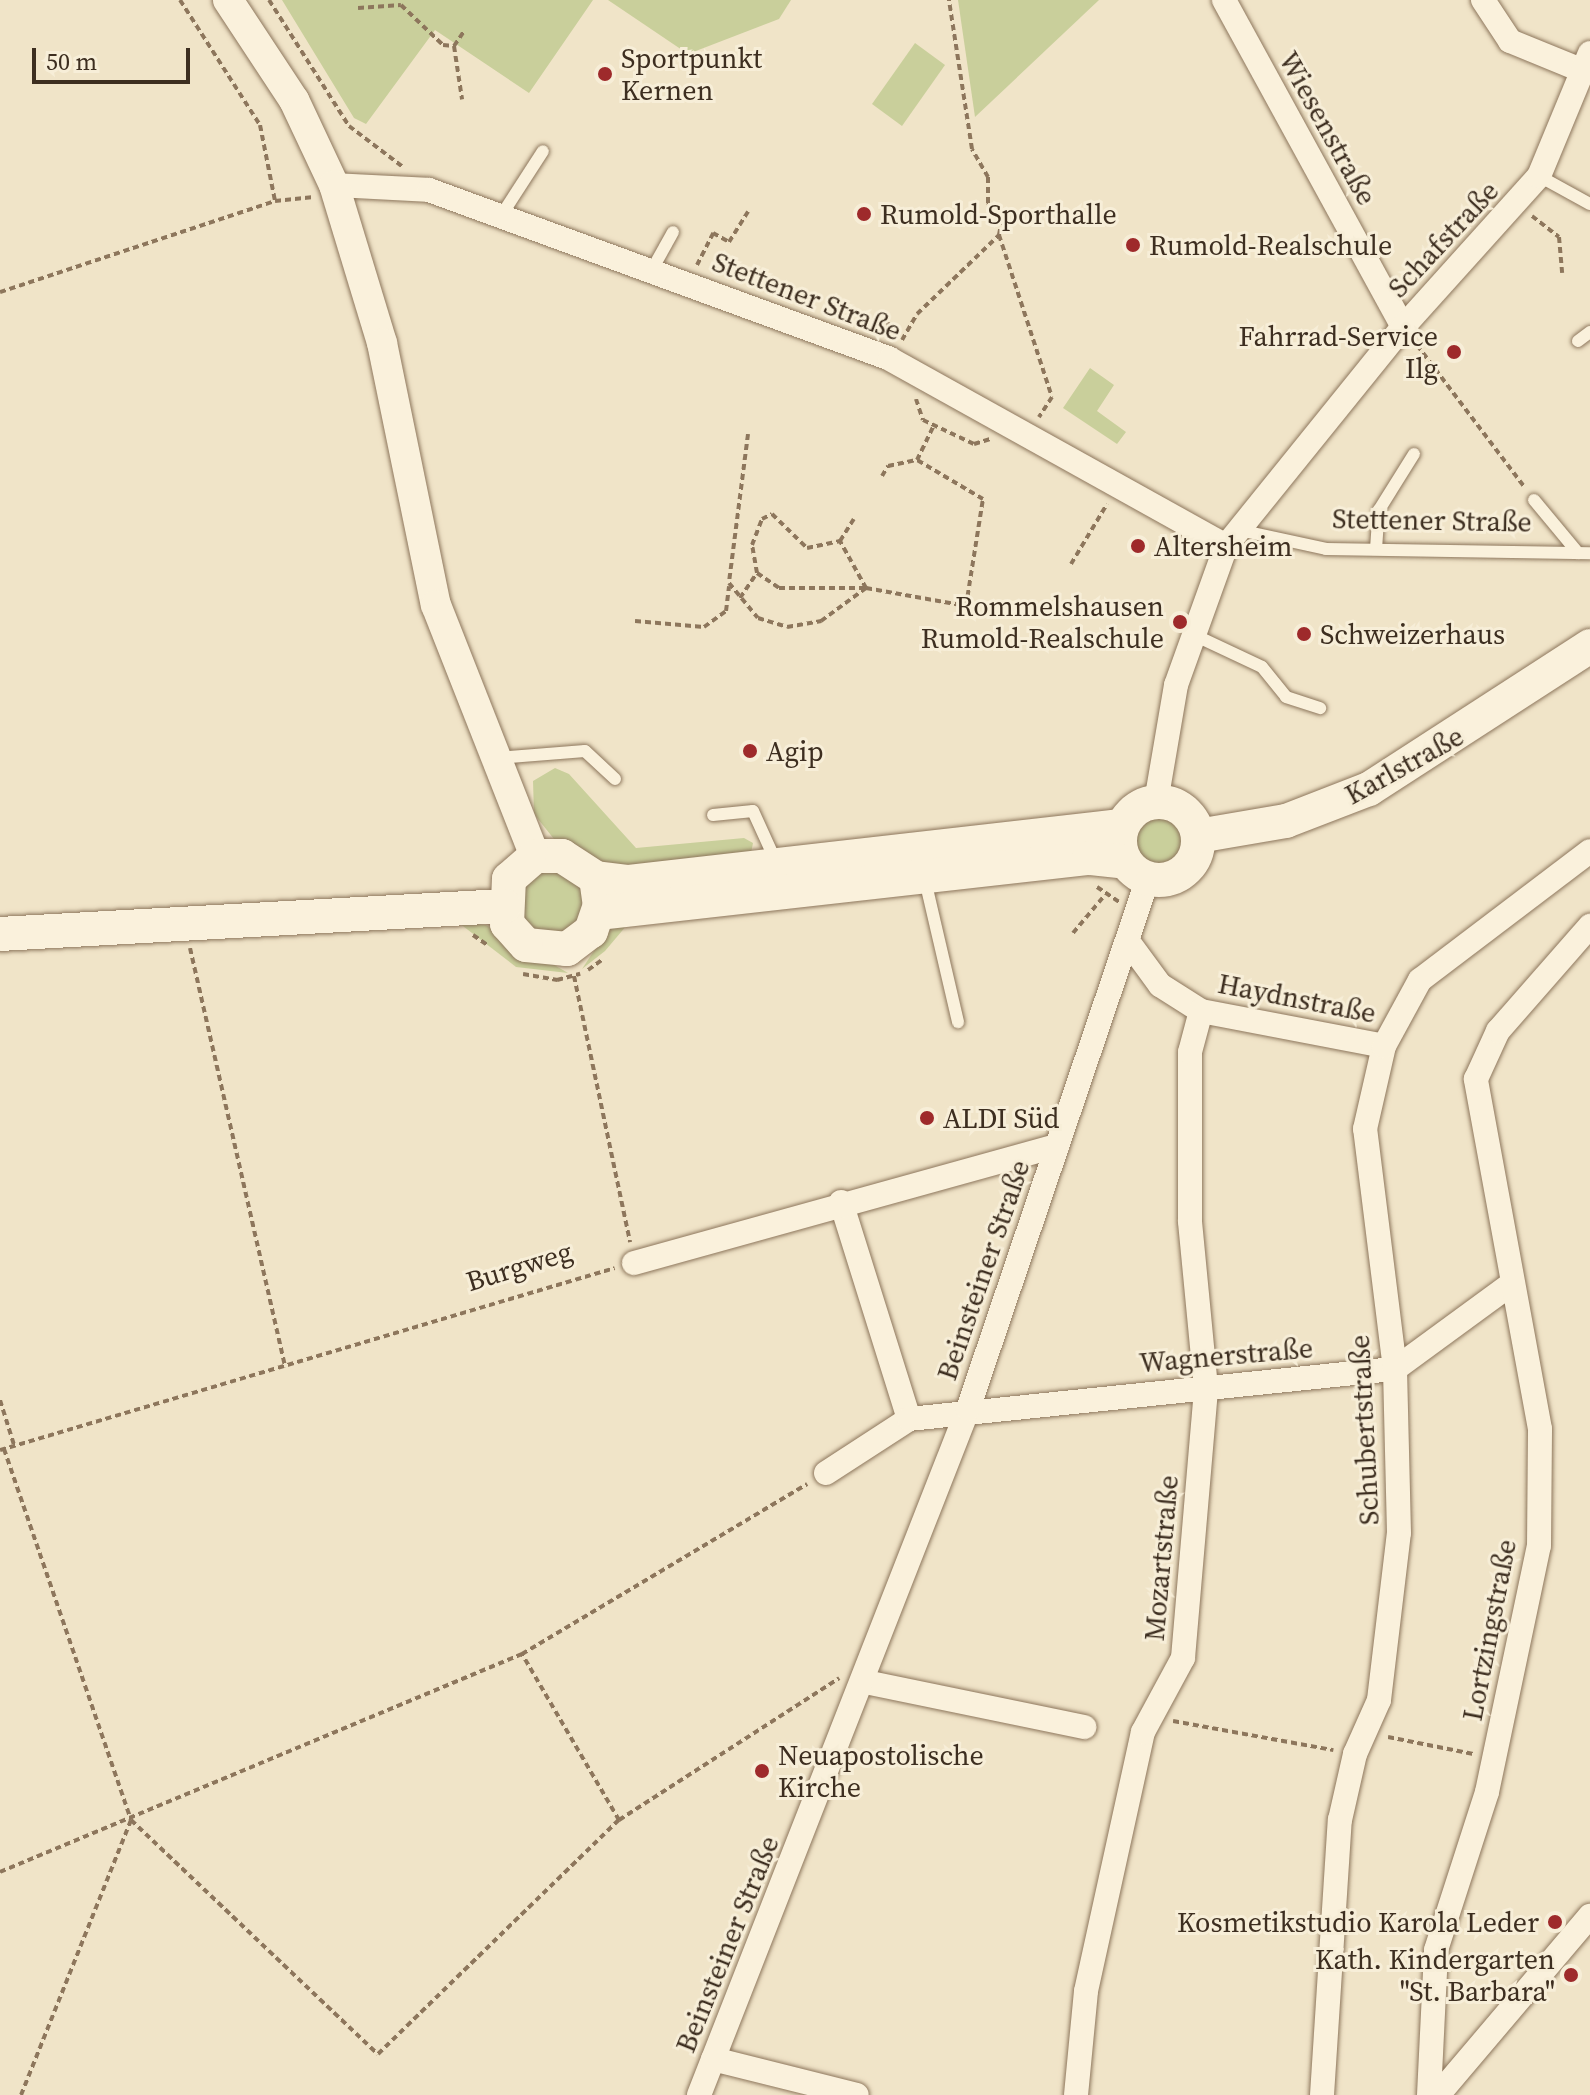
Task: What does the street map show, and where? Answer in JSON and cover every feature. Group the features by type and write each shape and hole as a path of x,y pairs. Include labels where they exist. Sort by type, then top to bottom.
{"main road":[{"name":"Karlstraße","path":"1198,836 1286,821 1369,789 1590,646"},
{"path":"596,878 598,913 581,942 553,952 515,936 504,906 509,879 535,856 562,856 596,878 629,882 1121,826 1156,802 1180,808 1198,836 1182,872 1137,870 1089,858 598,913"},
{"path":"1121,826 1137,870"},
{"path":"0,934 188,918 504,906"}],"street":[{"path":"228,0 294,100 335,190 382,343 436,605 494,759 535,856"},
{"name":"Wiesenstraße","path":"1224,0 1403,327"},
{"path":"1483,0 1510,41 1588,65"},
{"name":"Schafstraße","path":"1156,802 1192,634 1232,538 1403,327 1518,205 1539,176 1588,65"},
{"name":"Stettener Straße","path":"335,190 429,190 653,268 890,359 1119,484 1232,538"},
{"name":"Schubertstraße","path":"1322,2095 1340,1820 1360,1744 1379,1700 1399,1533 1395,1369 1365,1129 1384,1046 1420,980 1590,851"},
{"name":"Beinsteiner Straße","path":"699,2095 865,1682 968,1409 1057,1146 1130,944 1137,870"},
{"name":"Lortzingstraße","path":"1429,2095 1436,1950 1487,1792 1539,1546 1540,1429 1511,1284 1476,1079 1498,1031 1590,926"},
{"name":"Haydnstraße","path":"1130,944 1160,985 1201,1011 1384,1046"},
{"name":"Mozartstraße","path":"1076,2095 1086,1991 1151,1717 1183,1658 1206,1388 1190,1221 1190,1052 1201,1011"},
{"path":"634,1263 841,1202 1057,1146"},
{"path":"841,1202 909,1419"},
{"path":"1395,1369 1511,1284"},
{"name":"Wagnerstraße","path":"968,1409 1395,1369"},
{"name":"Beinsteiner Straße","path":"826,1473 909,1419 968,1409"},
{"path":"865,1682 1084,1727"},
{"path":"1438,2095 1590,1916"},
{"path":"713,2059 857,2095"}],"lane":[{"path":"501,216 543,151"},
{"name":"Schafstraße","path":"1539,176 1590,204"},
{"path":"653,268 673,232"},
{"path":"1578,341 1590,332"},
{"path":"1376,549 1379,510 1414,454"},
{"name":"Stettener Straße","path":"1534,500 1584,553"},
{"name":"Stettener Straße","path":"1232,538 1326,549 1584,553"},
{"path":"1192,634 1262,667 1286,697 1320,708"},
{"path":"494,759 585,751 615,779"},
{"path":"713,815 753,811 778,867"},
{"path":"925,877 958,1022"}],"path":[{"path":"180,0 260,125 275,201"},
{"path":"269,0 349,126 429,190"},
{"path":"949,0 972,149 988,177 988,203 1002,218 999,235 1052,397 1030,433"},
{"path":"358,8 401,5 443,45 454,46"},
{"path":"462,99 454,46 464,31"},
{"path":"0,292 275,201 335,190"},
{"path":"1518,205 1559,237 1562,273"},
{"path":"688,282 713,233 729,242 748,211"},
{"path":"890,359 917,314 999,235"},
{"path":"1403,327 1534,500"},
{"path":"917,460 934,425"},
{"path":"635,621 704,627 726,611 748,434"},
{"path":"757,573 779,588 866,588 966,606 983,499 917,460 888,466 882,476"},
{"path":"1071,564 1119,484"},
{"path":"740,598 757,573 752,545 772,514 794,544 819,549 840,541 854,519"},
{"path":"840,541 866,588"},
{"path":"729,583 740,598 771,624 804,627 866,588"},
{"path":"1091,880 1105,896 1122,903"},
{"path":"1073,933 1105,896"},
{"path":"188,918 191,963 285,1367"},
{"path":"574,977 634,1263"},
{"name":"Burgweg","path":"2,1449 634,1263"},
{"path":"0,1400 14,1445"},
{"path":"2,1449 131,1820 378,2054 619,1820 872,1657"},
{"path":"0,1872 131,1820 522,1654 826,1473"},
{"path":"522,1654 619,1820"},
{"path":"1151,1717 1360,1744 1461,1752"},
{"path":"21,2095 131,1820"}],"green space":[{"path":"282,0 593,0 529,93 435,30 366,124 354,118"},
{"path":"608,0 791,0 779,19 688,54"},
{"path":"958,0 1099,0 975,117"},
{"path":"915,43 945,65 902,126 872,104"},
{"path":"1090,368 1114,385 1097,411 1126,432 1117,444 1063,408"},
{"path":"555,768 569,774 636,848 744,838 753,843 751,853 621,873 554,839 534,814 533,781"},
{"path":"1158,814 1177,822 1185,841 1177,860 1158,868 1139,860 1131,841 1139,822"},
{"path":"553,863 589,893 579,929 530,935 514,890"},
{"path":"459,923 486,925 568,973 516,967"},
{"path":"627,925 605,951 582,969 609,928"}],"place":[{"name":"Sportpunkt Kernen","path":"605,74"},
{"name":"Rumold-Sporthalle","path":"864,214"},
{"name":"Rumold-Realschule","path":"1133,245"},
{"name":"Fahrrad-Service Ilg","path":"1454,352"},
{"name":"Altersheim","path":"1138,546"},
{"name":"Rommelshausen Rumold-Realschule","path":"1180,622"},
{"name":"Schweizerhaus","path":"1304,634"},
{"name":"Agip","path":"750,751"},
{"name":"ALDI Süd","path":"927,1118"},
{"name":"Neuapostolische Kirche","path":"762,1771"},
{"name":"Kosmetikstudio Karola Leder","path":"1555,1922"},
{"name":"Kath. Kindergarten \"St. Barbara\"","path":"1571,1975"}]}
